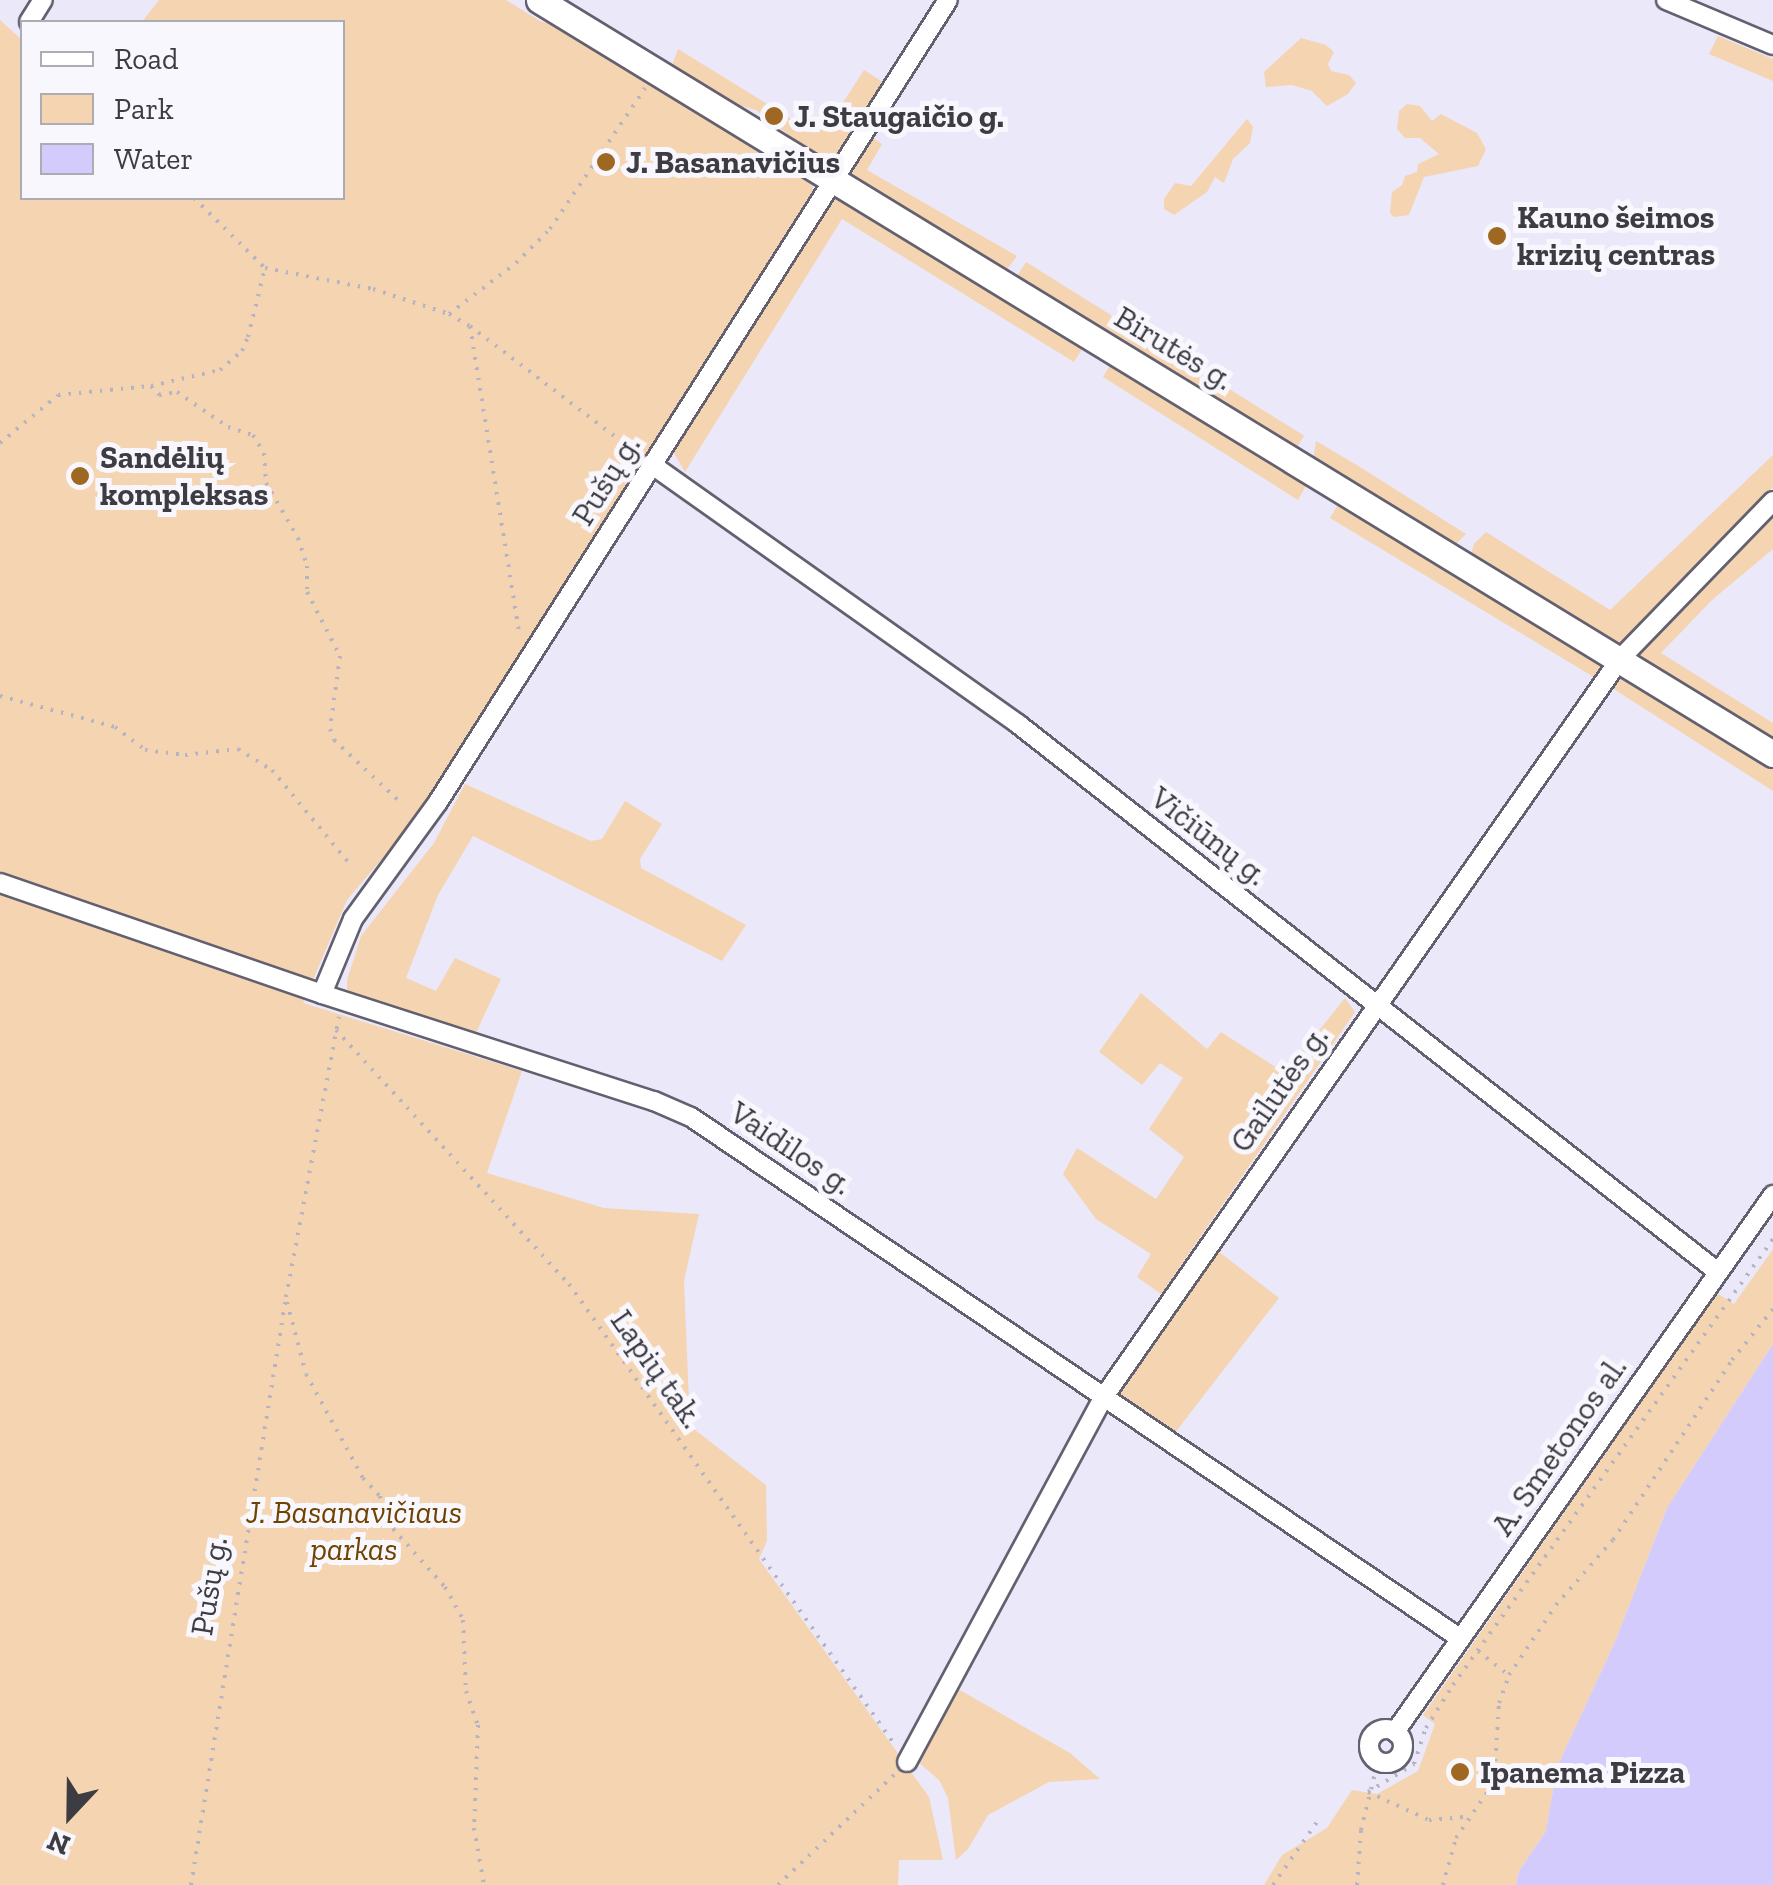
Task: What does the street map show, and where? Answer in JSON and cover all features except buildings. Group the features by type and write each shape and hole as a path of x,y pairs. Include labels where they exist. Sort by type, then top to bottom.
{"street":[{"name":"Birutės g.","path":"540,0 1773,754"},
{"name":"Pušų g.","path":"322,994 353,918 438,802 948,0"},
{"path":"1666,0 1773,46"},
{"name":"Vičiūnų g.","path":"651,464 1018,724 1718,1272"},
{"name":"Gailutės g.","path":"907,1762 1103,1398 1620,659 1773,501"},
{"name":"Vaidilos g.","path":"0,883 322,994 654,1102 691,1118 1461,1639"},
{"name":"A. Smetonos al.","path":"1378,1762 1371,1754 1371,1738 1379,1731 1395,1732 1773,1195"}],"path":[{"path":"449,314 516,263 550,229 594,158 656,72"},
{"path":"196,200 265,268 373,289 449,314 470,326 651,464"},
{"path":"0,443 58,395 151,386 220,370 242,351 265,268"},
{"path":"470,326 524,667"},
{"path":"151,386 158,394 177,392 228,426 252,435 264,453 266,483 298,538 312,605 340,656 330,729 334,740 399,800"},
{"path":"0,696 115,727 145,750 185,755 238,749 272,770 348,862"},
{"path":"343,1000 286,1297 306,1374 363,1478 380,1496 386,1522 445,1586 463,1620 466,1691 478,1725 474,1828 484,1885"},
{"name":"Lapių tak.","path":"336,1030 568,1284 907,1762"},
{"path":"1368,1792 1414,1764 1426,1728 1478,1651 1773,1239"},
{"name":"Pušų g.","path":"192,1885 286,1297"},
{"path":"1443,1885 1456,1838 1494,1782 1498,1702 1509,1675 1556,1606 1613,1540 1732,1360 1773,1309"},
{"path":"1478,1651 1509,1675"},
{"path":"778,1885 907,1762"},
{"path":"1357,1885 1368,1792 1378,1762"},
{"path":"1368,1792 1430,1820 1468,1817"},
{"path":"1273,1885 1319,1819"}],"green space":[{"name":"J. Basanavičiaus parkas","path":"159,0 506,0 540,21 571,30 812,179 813,192 804,210 431,801 347,900 303,1003 522,1071 487,1173 604,1208 699,1214 684,1281 690,1426 766,1485 767,1541 759,1559 929,1797 943,1860 899,1860 898,1885 0,1885 0,20 20,38 20,200 345,200 345,20 144,20"},
{"path":"1718,36 1773,59 1773,81 1709,54"},
{"path":"1301,38 1326,45 1334,52 1328,64 1331,71 1349,75 1356,83 1348,94 1327,106 1312,91 1292,85 1266,87 1264,72"},
{"path":"678,49 814,133 828,126 864,70 884,83 841,153 835,160 823,161 756,110 724,101 671,68"},
{"path":"1407,104 1420,106 1432,121 1441,114 1477,133 1486,149 1478,166 1424,177 1409,215 1394,217 1390,213 1392,192 1402,185 1405,176 1417,172 1418,164 1439,154 1420,138 1405,138 1397,129 1399,111"},
{"path":"1247,119 1253,127 1250,143 1233,159 1224,183 1215,177 1207,192 1174,215 1164,209 1164,199 1175,183 1191,186"},
{"path":"870,136 882,144 867,170 1017,256 1005,272 851,176"},
{"path":"840,195 1086,343 1074,362 842,219 685,472 672,450 829,200"},
{"path":"1026,262 1304,436 1294,453 1015,279"},
{"path":"1113,360 1309,480 1298,500 1103,377"},
{"path":"1316,441 1466,534 1453,547 1313,461"},
{"path":"1773,455 1773,487 1623,646 1617,647 1470,557 1474,544 1486,532 1610,610"},
{"path":"1341,499 1604,663 1597,679 1330,518"},
{"path":"1773,514 1773,549 1712,600 1661,653 1773,723 1773,742 1641,661 1640,655"},
{"path":"1626,674 1773,767 1773,791 1609,686 1617,675"},
{"path":"465,784 591,841 602,839 625,801 662,824 640,859 641,868 746,925 722,961 473,836 438,895 406,978 436,991 455,958 501,979 475,1035 356,996 347,990 347,980 361,936 434,843"},
{"path":"1141,993 1207,1049 1221,1032 1285,1073 1345,998 1355,1012 1161,1294 1137,1277 1151,1254 1096,1219 1063,1174 1077,1148 1156,1199 1184,1157 1149,1129 1183,1078 1160,1063 1142,1085 1099,1052"},
{"path":"1214,1248 1279,1298 1174,1434 1115,1394"},
{"path":"1773,1249 1773,1344 1667,1508 1615,1642 1557,1767 1546,1831 1519,1871 1516,1885 1264,1885 1282,1855 1327,1828 1352,1790 1377,1794 1418,1771 1435,1724 1423,1715 1717,1293 1734,1304"},
{"path":"958,1689 1070,1753 1100,1779 1049,1782 988,1815 968,1849 956,1860 948,1798 939,1780 917,1761"}],"water":[{"path":"1773,1344 1773,1885 1516,1885 1519,1871 1546,1831 1557,1767 1615,1642 1667,1508"}],"place":[{"name":"J. Staugaičio g.","path":"774,116"},
{"name":"J. Basanavičius","path":"606,162"},
{"name":"Kauno šeimos krizių centras","path":"1497,236"},
{"name":"Sandėlių kompleksas","path":"80,476"},
{"name":"Ipanema Pizza","path":"1460,1772"}]}
